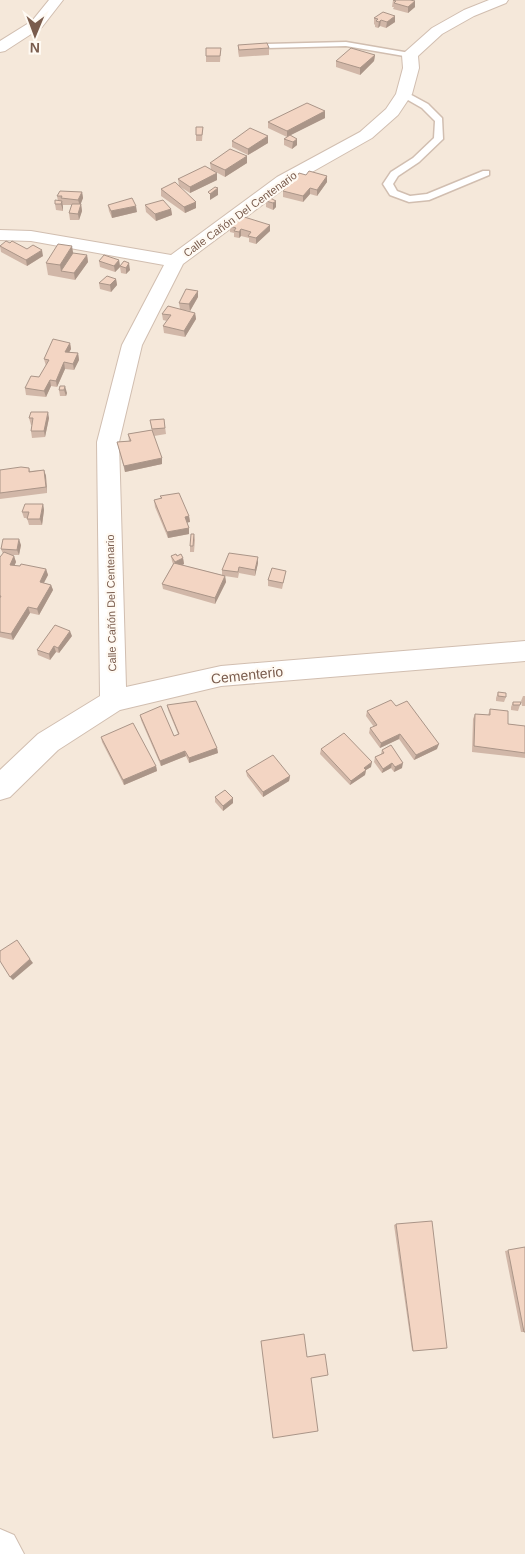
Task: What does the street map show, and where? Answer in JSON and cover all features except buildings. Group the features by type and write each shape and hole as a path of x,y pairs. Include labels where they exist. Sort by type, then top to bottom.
{"street":[{"path":"0,48 37,24 56,0"},
{"path":"410,55 437,32 469,13 502,0"},
{"name":"Calle Cañón Del Centenario","path":"113,701 108,442 132,345 175,261 283,181 366,135 392,112 404,94 411,68 410,55"},
{"path":"0,235 31,236 175,261"},
{"name":"Cementerio","path":"0,788 48,742 113,701 221,676 525,651"},
{"path":"0,1549 4,1554"}],"lane":[{"path":"266,46 346,44 410,55"},
{"path":"404,94 425,106 438,120 438,138 416,160 394,174 388,184 393,193 409,199 429,197 486,173"}],"shaded area":[{"path":"0,0 525,0 525,1554 0,1554"}]}
